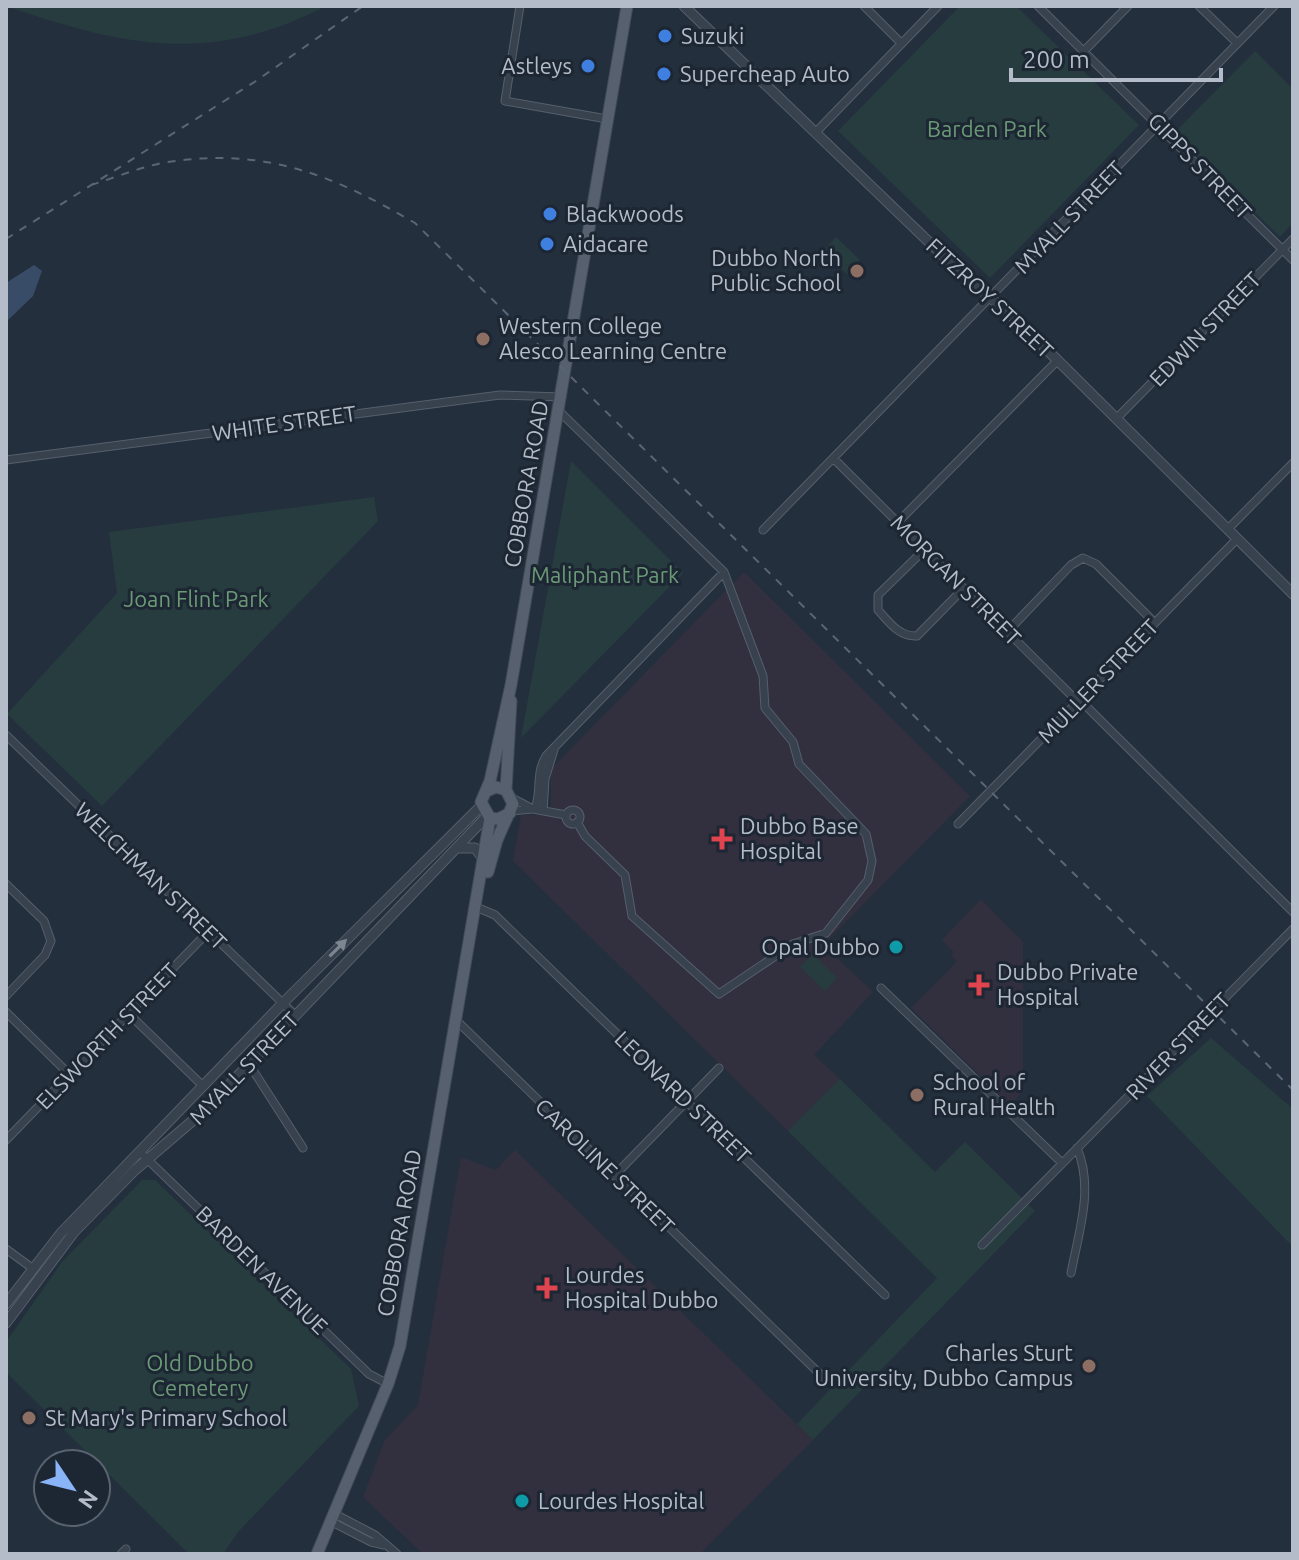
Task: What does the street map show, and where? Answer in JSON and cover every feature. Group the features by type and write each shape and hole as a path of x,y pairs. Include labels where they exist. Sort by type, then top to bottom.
{"main road":[{"name":"COBBORA ROAD","path":"317,1554 388,1384 404,1327 484,860 487,791 511,685 560,412 627,6"},
{"name":"COBBORA ROAD","path":"476,907 510,803 511,685"},
{"path":"486,813 503,818 510,803 496,787 487,791"}],"street":[{"path":"520,6 505,101 607,119"},
{"name":"FITZROY STREET","path":"684,6 1058,360 1293,594"},
{"path":"864,6 901,43"},
{"path":"816,132 938,6"},
{"name":"GIPPS STREET","path":"1038,6 1293,260"},
{"path":"1084,51 1128,6"},
{"path":"1199,6 1237,43"},
{"name":"MYALL STREET","path":"763,530 1274,6"},
{"name":"EDWIN STREET","path":"1116,419 1293,239"},
{"path":"898,522 1058,360"},
{"name":"WHITE STREET","path":"6,460 500,395 562,397"},
{"path":"510,803 566,815 576,811 579,816 577,822 585,836 625,875 632,916 719,994 793,944 826,933 863,889 872,861 866,834 813,783 806,769 799,764 793,742 765,708 763,676 724,572 560,412"},
{"name":"MORGAN STREET","path":"834,459 1293,912"},
{"path":"1228,529 1293,463"},
{"name":"MULLER STREET","path":"958,824 1237,539"},
{"path":"925,549 878,595 878,610 891,624 903,634 917,636 964,588"},
{"path":"1008,631 1071,565 1083,558 1096,564 1155,623"},
{"path":"537,810 555,748 724,572"},
{"name":"WELCHMAN STREET","path":"6,735 296,1016"},
{"path":"510,803 537,810"},
{"name":"MYALL STREET","path":"6,1304 61,1233 143,1155 189,1125 453,852 486,813"},
{"name":"MYALL STREET","path":"6,1323 56,1252 203,1086 283,1003 486,813"},
{"path":"453,852 469,846 484,860"},
{"path":"6,884 44,921 51,941 45,955 6,996"},
{"name":"LEONARD STREET","path":"476,907 495,915 885,1295"},
{"name":"RIVER STREET","path":"982,1245 1293,929"},
{"name":"ELSWORTH STREET","path":"6,1140 208,932"},
{"path":"881,988 1062,1163"},
{"path":"6,1012 70,1075"},
{"path":"129,1014 203,1086"},
{"name":"CAROLINE STREET","path":"456,1020 824,1378"},
{"path":"249,1064 303,1148"},
{"path":"614,1176 719,1068"},
{"path":"1071,1273 1082,1222 1087,1173 1077,1148"},
{"name":"BARDEN AVENUE","path":"143,1155 369,1374 388,1384"},
{"path":"6,1249 32,1268"},
{"path":"332,1516 371,1542 387,1545 397,1554"}],"shaded area":[{"name":"Dubbo Base Hospital","path":"744,572 970,796 823,945 873,992 814,1055 840,1079 788,1131 513,861 521,815 551,815 551,769"},
{"name":"Dubbo Private Hospital","path":"981,899 1023,942 1023,1091 1010,1105 911,1008 957,962 951,955 954,952 942,940"},
{"name":"Lourdes Hospital Dubbo","path":"515,1150 813,1440 700,1554 423,1554 363,1497 385,1440 418,1405 461,1157 496,1170"}],"green space":[{"path":"6,6 326,6 284,25 244,37 205,43 166,44 89,31"},
{"name":"Barden Park","path":"960,6 1016,6 1139,125 990,278 838,131"},
{"path":"1255,51 1293,89 1293,223 1280,237 1174,133"},
{"path":"836,237 860,260 847,274 823,251"},
{"name":"Maliphant Park","path":"571,461 683,573 521,738"},
{"name":"Joan Flint Park","path":"374,497 378,521 102,806 7,714 117,593 109,532"},
{"path":"813,954 837,978 825,991 800,967"},
{"path":"1211,1038 1293,1109 1293,1247 1147,1096"},
{"path":"840,1079 935,1172 965,1142 1035,1211 813,1440 797,1424 937,1278 788,1131"},
{"name":"Old Dubbo Cemetery","path":"142,1180 155,1180 351,1369 359,1406 238,1532 223,1554 189,1554 112,1477 112,1448 82,1448 6,1372 6,1342 62,1262"}],"water":[{"path":"34,265 42,271 33,296 6,322 6,283"}],"railway":[{"path":"6,239 256,81 363,6"},
{"path":"91,185 162,163 232,158 294,168 324,178 415,223 1293,1090"}],"place":[{"name":"Suzuki","path":"665,36"},
{"name":"Astleys","path":"588,66"},
{"name":"Supercheap Auto","path":"664,74"},
{"name":"Blackwoods","path":"550,214"},
{"name":"Aidacare","path":"547,244"},
{"name":"Dubbo North Public School","path":"857,271"},
{"name":"Western College Alesco Learning Centre","path":"483,339"},
{"name":"Dubbo Base Hospital","path":"722,839"},
{"name":"Opal Dubbo","path":"896,947"},
{"name":"Dubbo Private Hospital","path":"979,985"},
{"name":"School of Rural Health","path":"917,1095"},
{"name":"Lourdes Hospital Dubbo","path":"547,1288"},
{"name":"Charles Sturt University, Dubbo Campus","path":"1089,1366"},
{"name":"St Mary's Primary School","path":"29,1418"},
{"name":"Lourdes Hospital","path":"522,1501"}]}
